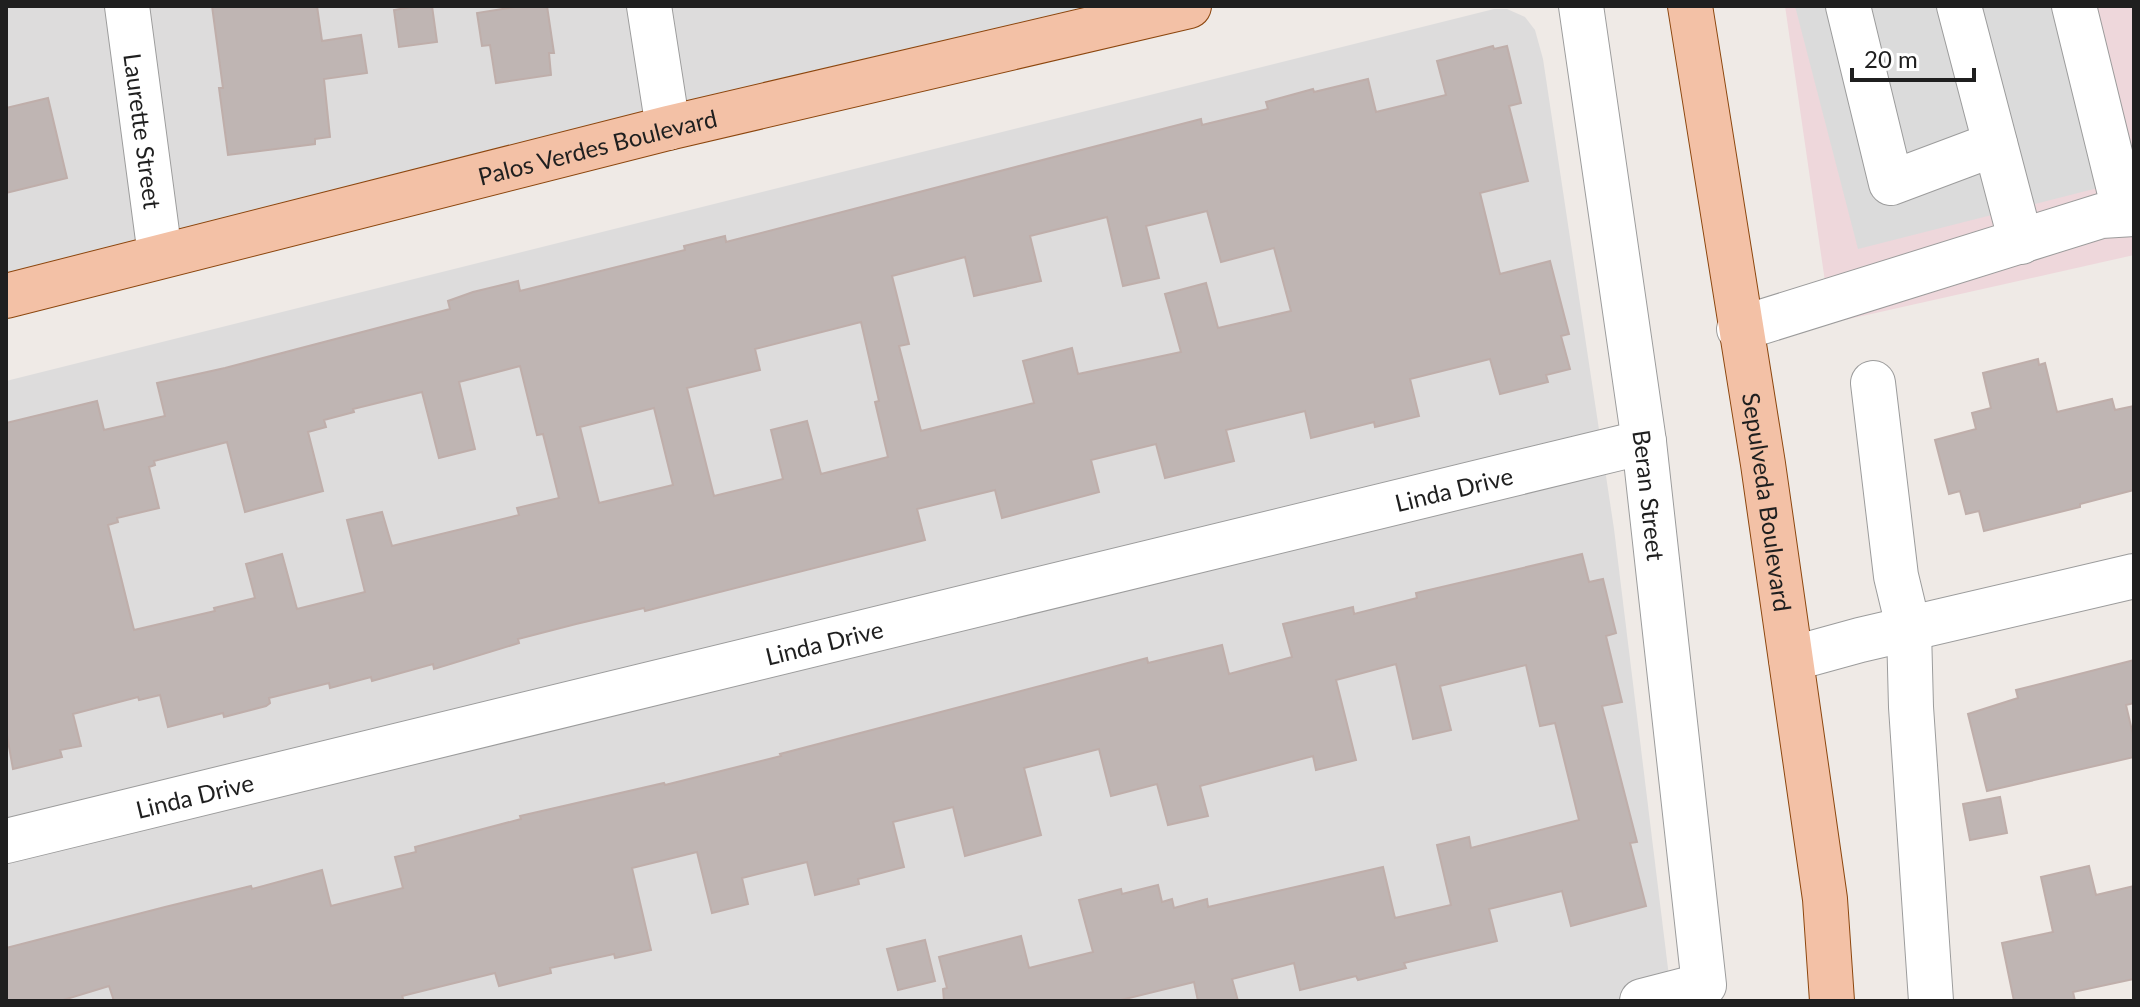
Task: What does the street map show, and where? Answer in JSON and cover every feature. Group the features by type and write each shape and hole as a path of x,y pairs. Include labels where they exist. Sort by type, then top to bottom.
{"main road":[{"name":"Sepulveda Boulevard","path":"1690,6 1791,659 1825,899 1832,1001"},
{"name":"Palos Verdes Boulevard","path":"6,296 668,128 1181,7"}],"street":[{"name":"Laurette Street","path":"127,6 160,255"},
{"path":"649,6 668,128"},
{"name":"Beran Street","path":"1581,6 1644,442 1704,985 1642,1001"},
{"path":"1848,6 1891,183 1995,144"},
{"path":"1959,6 2021,242"},
{"path":"1739,329 2101,216 2130,214 2074,6"},
{"path":"1873,383 1896,576 1909,630 1911,707 1931,1001"},
{"name":"Linda Drive","path":"6,841 1644,442"},
{"path":"1791,659 2134,576"}],"shaded area":[{"path":"6,6 1189,6 6,296"},
{"path":"1785,6 2134,6 2134,255 1831,323"},
{"path":"1795,6 2089,6 2133,179 1858,249"},
{"path":"1494,9 1507,9 1525,17 1535,30 1543,59 1614,529 1672,1001 6,1001 6,381"}],"building":[{"path":"212,6 317,6 322,41 361,35 367,73 324,79 330,137 315,139 315,144 228,155"},
{"path":"432,6 437,42 399,47 394,10"},
{"path":"521,6 547,6 554,53 549,53 551,75 496,83 490,45 482,46 477,13"},
{"path":"1493,46 1494,49 1507,46 1521,103 1509,106 1528,181 1480,193 1500,274 1550,261 1569,334 1561,336 1570,369 1546,375 1548,382 1500,394 1490,359 1410,379 1419,416 1375,427 1374,422 1311,438 1305,411 1226,430 1234,461 1165,478 1156,444 1091,460 1099,492 1002,518 995,490 917,509 925,540 645,611 644,608 518,639 519,643 434,669 433,664 372,681 371,677 330,688 329,683 269,698 270,703 266,706 224,717 223,713 168,727 160,695 139,700 138,697 73,714 81,746 60,750 62,757 13,769 6,730 6,423 97,401 104,430 165,416 157,383 450,309 448,301 473,292 518,281 520,291 685,250 684,246 725,236 726,242 1201,119 1202,125 1268,109 1266,102 1313,89 1314,92 1368,79 1376,112 1446,95 1437,61","holes":["1207,211 1221,262 1274,248 1291,311 1218,328 1206,283 1165,294 1181,352 1078,374 1072,348 1023,361 1034,403 921,431 899,346 909,344 892,276 965,257 974,296 1041,281 1030,236 1107,217 1123,286 1159,278 1146,226","861,322 888,457 821,474 807,421 771,430 783,479 714,496 687,388 760,370 755,349","520,366 537,435 543,434 559,498 517,508 519,515 392,546 382,512 347,520 365,592 297,609 282,554 246,564 255,598 134,630 108,525 118,522 117,518 159,508 149,467 155,465 154,461 227,442 245,512 323,491 308,432 326,427 324,420 354,412 353,409 422,392 439,458 475,449 459,382","654,408 673,485 599,503 580,427"]},
{"path":"48,98 67,178 6,193 6,108"},
{"path":"2038,359 2039,365 2045,363 2057,412 2112,399 2115,410 2134,406 2134,490 1984,531 1979,511 1966,514 1960,491 1949,494 1935,440 1976,429 1972,413 1991,408 1983,373"},
{"path":"1582,554 1589,582 1603,579 1616,633 1606,636 1622,702 1602,706 1637,842 1630,843 1646,906 1571,926 1562,891 1489,909 1497,941 1404,963 1406,968 1358,980 1356,976 1300,990 1294,963 1232,979 1238,1001 1198,1001 1194,982 1117,1001 944,1001 943,989 947,988 939,957 1021,936 1029,968 1093,952 1079,900 1121,889 1122,894 1158,885 1162,902 1172,899 1174,908 1207,899 1208,907 1383,867 1395,918 1451,905 1437,845 1469,837 1471,848 1579,820 1555,723 1540,726 1526,665 1440,686 1451,730 1413,739 1396,664 1336,680 1356,760 1316,770 1313,756 1200,786 1208,816 1168,825 1157,784 1111,796 1099,749 1024,768 1041,835 965,856 953,807 893,822 904,867 858,879 859,884 815,895 807,862 742,878 748,904 712,913 697,852 632,868 651,950 615,958 614,954 550,968 551,973 499,986 495,973 402,996 404,1001 114,1001 109,986 60,1001 6,1001 6,948 322,870 331,906 403,888 395,857 416,852 415,847 521,819 520,816 781,756 1147,658 1148,663 1222,645 1229,674 1292,657 1283,624 1353,607 1354,614 1417,598 1416,593"},
{"path":"2134,660 2134,703 2126,705 2134,739 2134,757 1987,791 1968,714 2018,698 2016,690"},
{"path":"2000,797 2007,833 1970,840 1963,804"},
{"path":"2089,866 2096,895 2134,886 2134,979 2073,992 2075,1001 2014,1001 2002,943 2053,932 2041,877"},
{"path":"925,940 935,981 898,990 887,949"}]}
